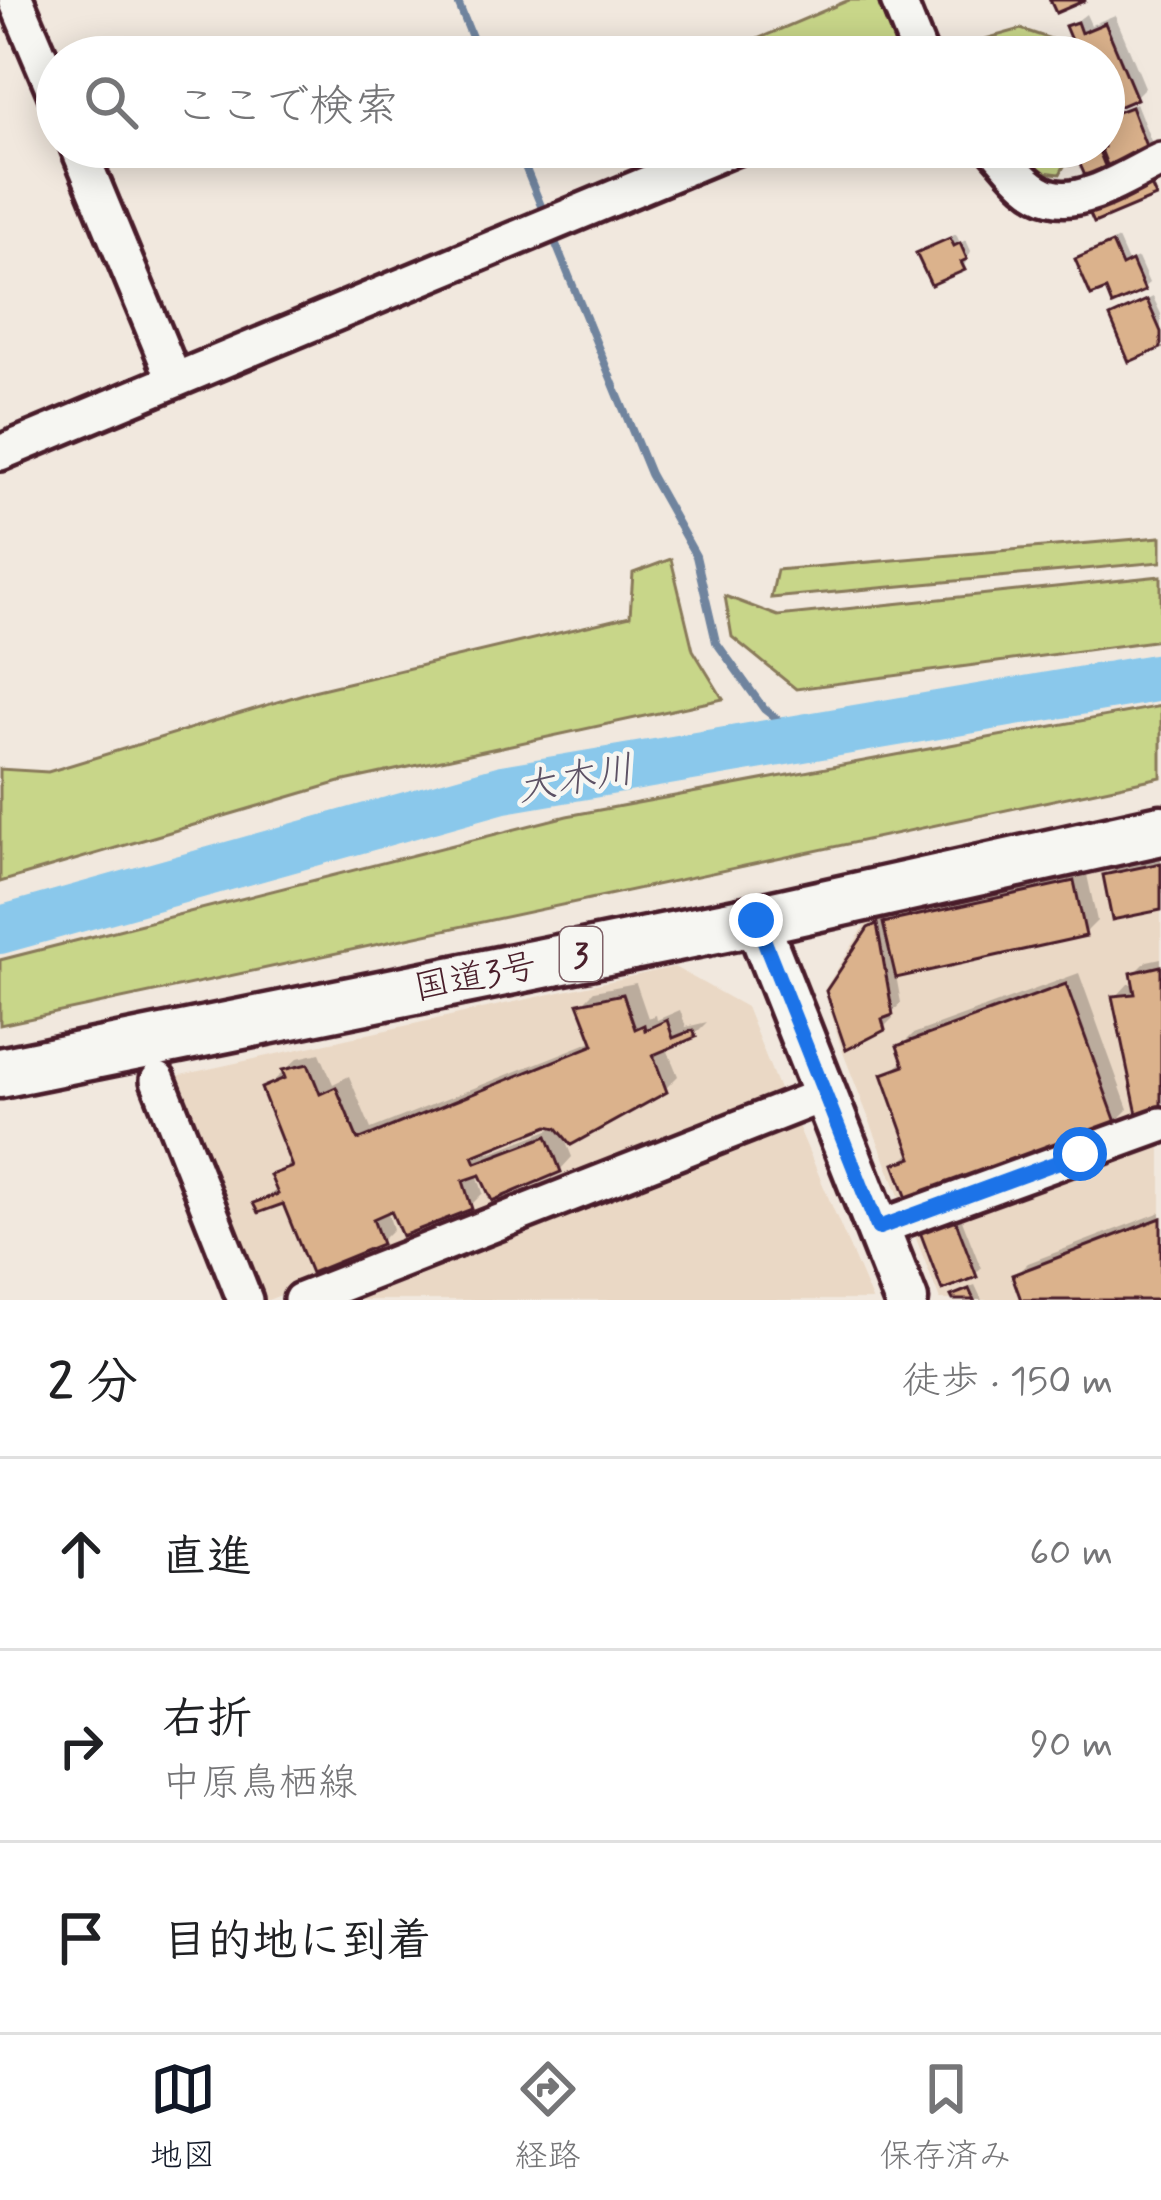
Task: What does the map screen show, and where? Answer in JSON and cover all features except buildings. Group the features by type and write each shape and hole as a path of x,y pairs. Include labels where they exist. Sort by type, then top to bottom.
{"highway":[{"name":"国道3号","path":"0,1073 756,920 1161,830"}],"main road":[{"path":"756,920 906,1300"}],"street":[{"path":"16,0 36,47"},
{"path":"898,0 913,36"},
{"path":"1014,168 1031,186 1051,197 1089,193 1161,160"},
{"path":"87,168 174,379"},
{"path":"0,454 685,168"},
{"path":"158,1080 245,1300"},
{"path":"301,1300 823,1095"},
{"path":"878,1228 1161,1125"}],"shaded area":[{"path":"1161,860 1161,1114 903,1206 842,1050 824,990 867,922"},
{"path":"674,967 746,1007 782,1097 268,1300 255,1300 167,1078"},
{"path":"795,1119 872,1300 336,1300"},
{"path":"1161,1132 1161,1300 940,1300 910,1223"}],"green space":[{"path":"849,0 883,0 898,36 764,36"},
{"path":"1021,29 1042,36 996,36"},
{"path":"1033,168 1063,168 1060,174"},
{"path":"1161,537 1161,562 771,598 777,570"},
{"path":"671,559 693,650 723,699 340,782 0,882 0,769 48,772 313,691 630,616 633,573"},
{"path":"1161,576 1161,640 796,689 732,637 725,596 778,616"},
{"path":"1161,706 1161,777 0,1025 0,960 567,816"}],"waterway":[{"path":"457,0 472,36"},
{"path":"526,168 546,218"},
{"path":"551,232 650,474 696,556 716,642 764,709 800,737"},
{"name":"大木川","path":"0,930 503,789 1161,677"}],"route":[{"path":"756,920 878,1228 1080,1154"}]}
